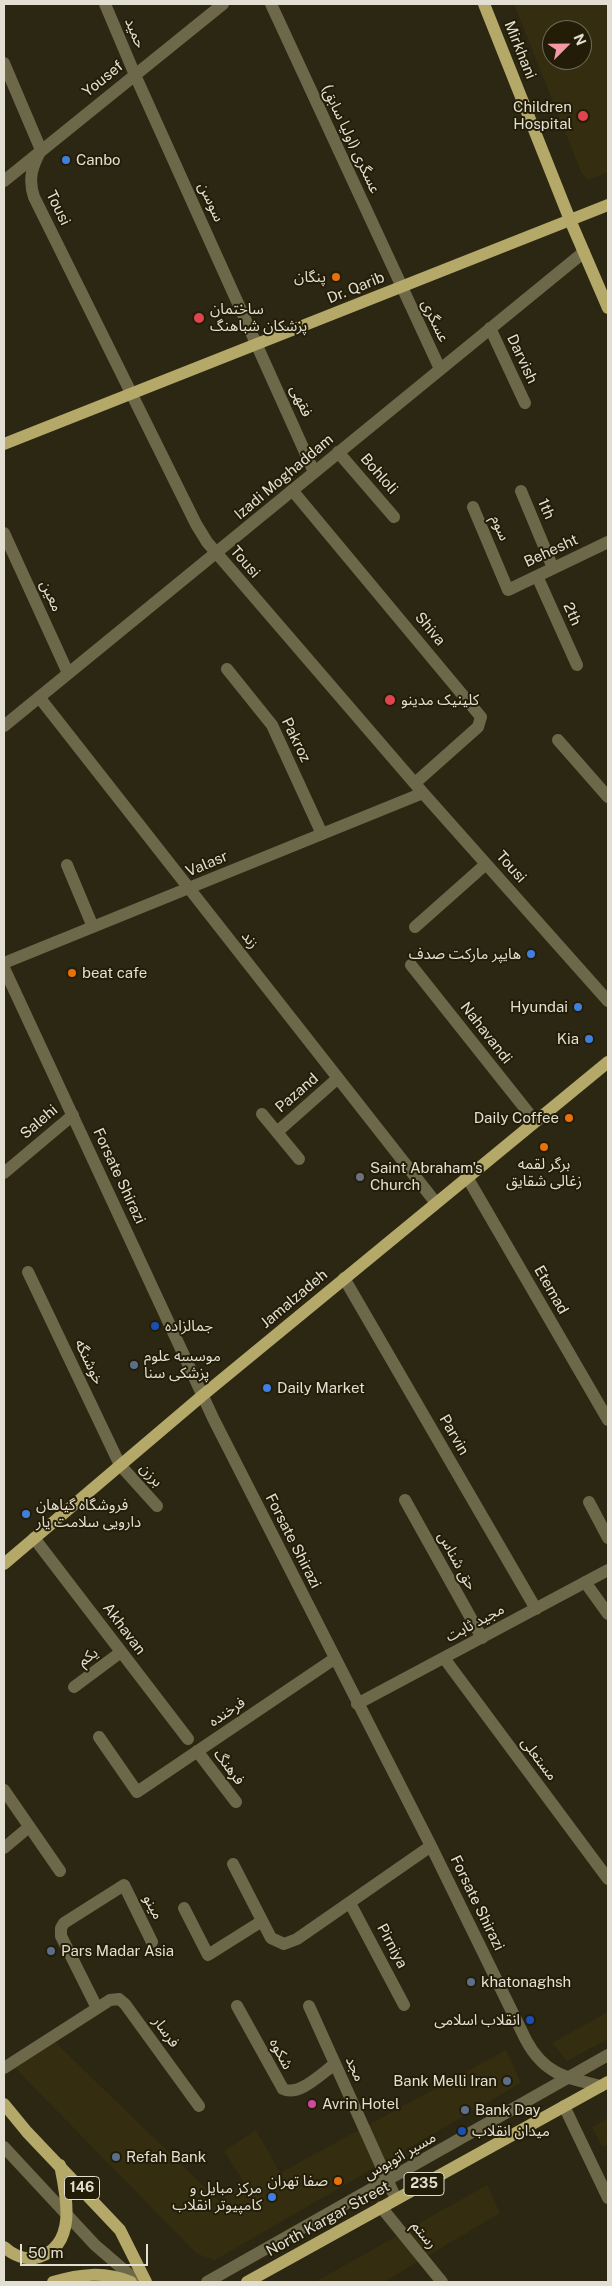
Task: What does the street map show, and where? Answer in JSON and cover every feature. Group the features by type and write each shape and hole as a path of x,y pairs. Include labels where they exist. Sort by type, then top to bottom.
{"main road":[{"name":"Mirkhani","path":"484,4 570,220 608,308"},
{"name":"Dr. Qarib","path":"4,444 608,204"},
{"name":"Jamalzadeh","path":"4,1562 344,1278 608,1062"},
{"name":"North Kargar Street","path":"247,2282 265,2278 381,2207 605,2084"},
{"name":"146","path":"4,2104 120,2230 146,2282"},
{"path":"4,2247 18,2256 35,2258 43,2256 56,2245 62,2236 67,2214 67,2199 60,2166"},
{"path":"53,2282 78,2275 104,2274 131,2282"}],"street":[{"name":"حمید","path":"105,4 135,75"},
{"name":"Yousef","path":"4,181 223,4"},
{"name":"عسگری (اولیا سابق)","path":"271,4 401,287"},
{"path":"4,63 41,150"},
{"name":"سوسن","path":"135,75 258,344"},
{"name":"Tousi","path":"41,150 31,172 31,189 34,197 196,524 216,554 419,788 608,1000"},
{"name":"Izadi Moghaddam","path":"4,726 584,252"},
{"name":"عسگری","path":"401,287 440,369"},
{"name":"Darvish","path":"490,328 525,403"},
{"name":"فقهی","path":"258,344 314,472"},
{"name":"Bohloli","path":"338,452 394,517"},
{"name":"Shiva","path":"292,490 481,717 478,727 419,788"},
{"name":"1th","path":"521,491 553,568"},
{"name":"سوم","path":"473,507 508,590"},
{"name":"معین","path":"4,533 68,673"},
{"name":"Behesht","path":"508,590 608,542"},
{"name":"2th","path":"537,576 577,665"},
{"name":"Pakroz","path":"227,669 272,725 322,834"},
{"name":"زند","path":"39,697 436,1203"},
{"path":"558,740 608,797"},
{"name":"Valasr","path":"4,963 322,834 419,788"},
{"path":"415,926 486,864"},
{"path":"67,865 93,927"},
{"name":"Nahavandi","path":"411,966 535,1121"},
{"name":"Forsate Shirazi","path":"4,968 203,1395 334,1659 431,1846 531,2050 542,2064 568,2078 605,2084"},
{"name":"Pazand","path":"277,1132 338,1078"},
{"path":"262,1114 299,1160"},
{"name":"Salehi","path":"4,1173 72,1115"},
{"name":"Etemad","path":"467,1177 608,1420"},
{"name":"خوشنگه","path":"28,1272 120,1465"},
{"name":"Parvin","path":"344,1278 536,1609"},
{"name":"برزن","path":"120,1465 157,1506"},
{"name":"حق شناس","path":"404,1500 482,1638"},
{"path":"589,1502 608,1538"},
{"name":"Akhavan","path":"34,1538 188,1739"},
{"name":"مجید ثابت","path":"357,1704 608,1570"},
{"path":"585,1582 608,1614"},
{"name":"یکم","path":"74,1687 121,1652"},
{"name":"مستعلی","path":"444,1658 608,1879"},
{"name":"فرخنده","path":"99,1737 137,1792 334,1659"},
{"name":"فرهنگ","path":"197,1751 236,1802"},
{"path":"4,1790 60,1871"},
{"path":"4,1848 29,1827"},
{"path":"233,1864 271,1938 284,1944 298,1939 431,1846"},
{"name":"مینو","path":"97,2008 61,1936 61,1928 64,1923 124,1885 152,1942"},
{"name":"Pirniya","path":"350,1903 404,2005"},
{"path":"184,1908 208,1955 262,1921"},
{"name":"فرسار","path":"4,2068 110,2000 122,2001 199,2106"},
{"name":"شکوه","path":"237,2006 283,2089 288,2091 298,2090 336,2064"},
{"name":"مجد","path":"309,2006 396,2200"},
{"name":"مسیر اتوبوس","path":"207,2282 388,2181 608,2054"},
{"path":"564,2106 608,2198"},
{"path":"4,2147 95,2245 138,2282"},
{"name":"رستم","path":"381,2207 442,2282"}],"shaded area":[{"name":"Children Hospital","path":"514,4 608,4 608,172 589,180 582,174"},
{"path":"608,2012 608,2039 567,2061 552,2043"},
{"path":"55,2042 219,2201 244,2182 224,2151 256,2130 280,2173 506,2050 521,2083 215,2260 197,2254 15,2068"},
{"path":"608,2118 608,2144 602,2147 592,2127"},
{"path":"487,2185 500,2213 384,2282 315,2282"}],"place":[{"name":"Children Hospital","path":"583,116"},
{"name":"Canbo","path":"66,160"},
{"name":"پنگان","path":"336,277"},
{"name":"ساختمان پزشکان شباهنگ","path":"199,318"},
{"name":"کلینیک مدینو","path":"390,700"},
{"name":"هايپر ماركت صدف","path":"531,954"},
{"name":"beat cafe","path":"72,973"},
{"name":"Hyundai","path":"578,1007"},
{"name":"Kia","path":"589,1039"},
{"name":"Daily Coffee","path":"569,1118"},
{"name":"برگر لقمه زغالی شقایق","path":"544,1147"},
{"name":"Saint Abraham's Church","path":"360,1177"},
{"name":"جمالزاده","path":"155,1326"},
{"name":"موسسه علوم پزشکی سنا","path":"134,1365"},
{"name":"Daily Market","path":"267,1388"},
{"name":"فروشگاه گیاهان دارویی سلامت یار","path":"26,1514"},
{"name":"Pars Madar Asia","path":"51,1951"},
{"name":"khatonaghsh","path":"471,1982"},
{"name":"انقلاب اسلامی","path":"530,2020"},
{"name":"Bank Melli Iran","path":"507,2081"},
{"name":"Avrin Hotel","path":"312,2104"},
{"name":"Bank Day","path":"465,2110"},
{"name":"میدان انقلاب","path":"462,2131"},
{"name":"Refah Bank","path":"116,2157"},
{"name":"صفا تهران","path":"338,2181"},
{"name":"مرکز مبایل و کامپیوتر انقلاب","path":"272,2197"}]}
